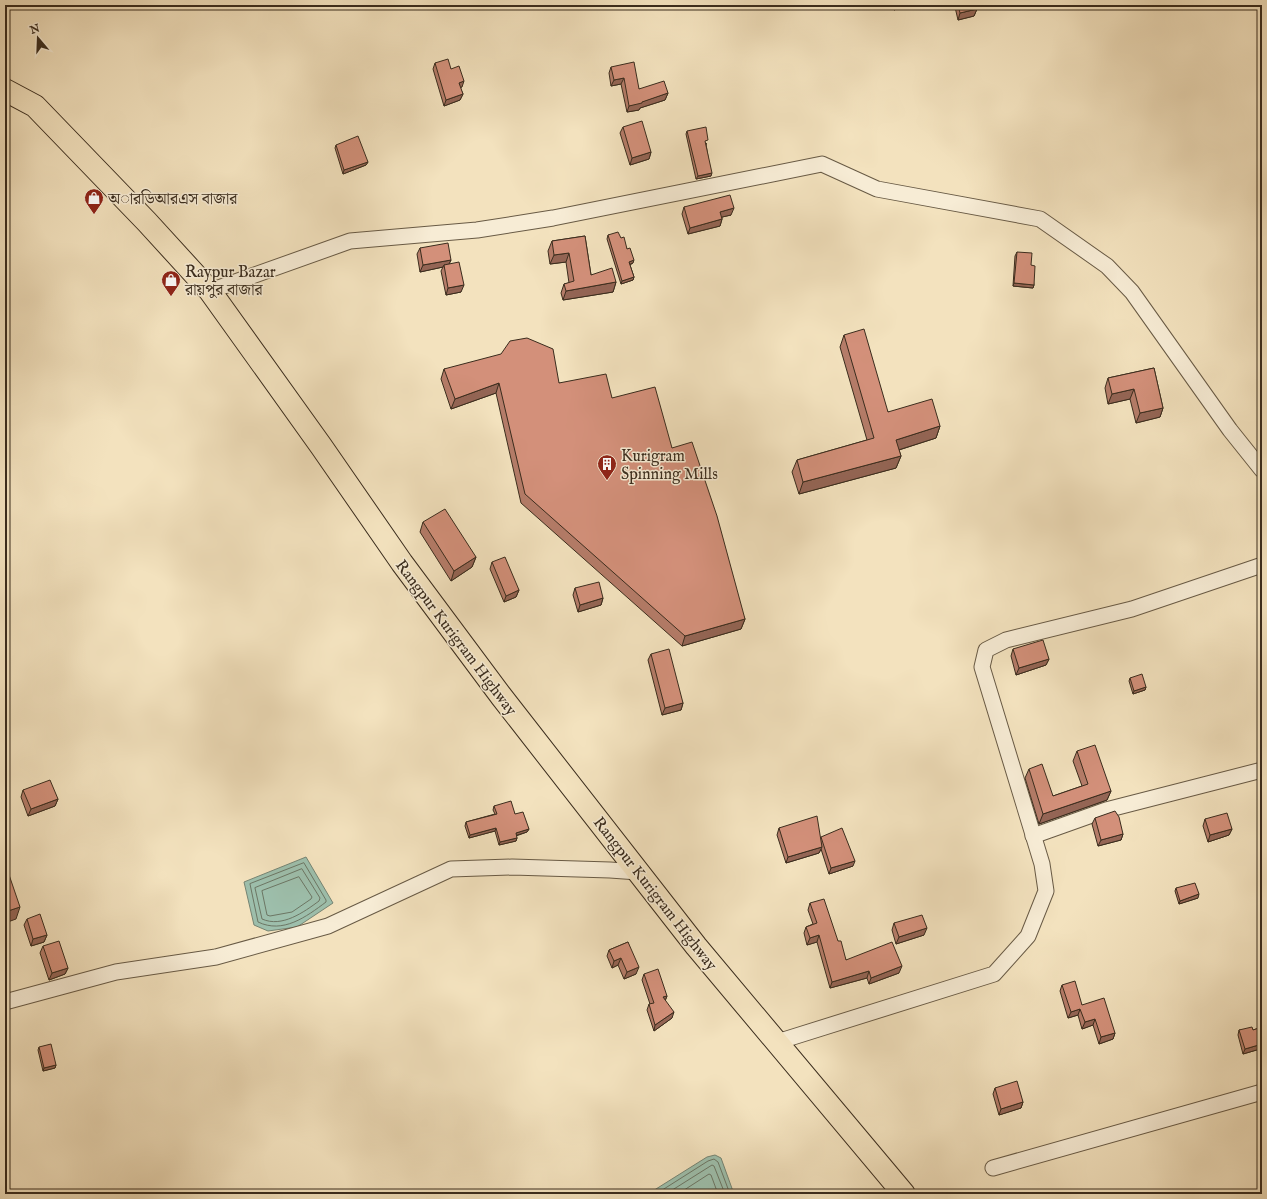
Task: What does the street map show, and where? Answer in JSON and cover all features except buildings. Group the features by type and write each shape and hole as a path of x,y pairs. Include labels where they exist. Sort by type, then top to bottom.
{"highway":[{"name":"Rangpur Kurigram Highway","path":"5,90 34,106 147,222 210,291 321,446 402,563 501,696 696,946 904,1194"}],"street":[{"path":"210,291 350,241 477,230 553,218 822,164 878,189 1040,219 1107,266 1132,292 1230,430 1262,470"},
{"path":"776,1042 994,974 1028,936 1046,891 1042,864 982,667 986,650 1006,640 1132,609 1262,565"},
{"path":"1033,836 1106,810 1262,770"},
{"path":"5,1002 116,972 216,957 328,926 451,869 512,867 638,872"},
{"path":"993,1168 1262,1092"}],"water":[{"path":"306,857 333,903 297,927 268,931 254,925 244,882"},
{"path":"715,1155 721,1158 734,1194 648,1194 707,1157"}],"place":[{"name":"অারডিআরএস বাজার","path":"94,215"},
{"name":"Raypur Bazar রায়পুর বাজার","path":"171,297"},
{"name":"Kurigram Spinning Mills","path":"607,481"}]}
